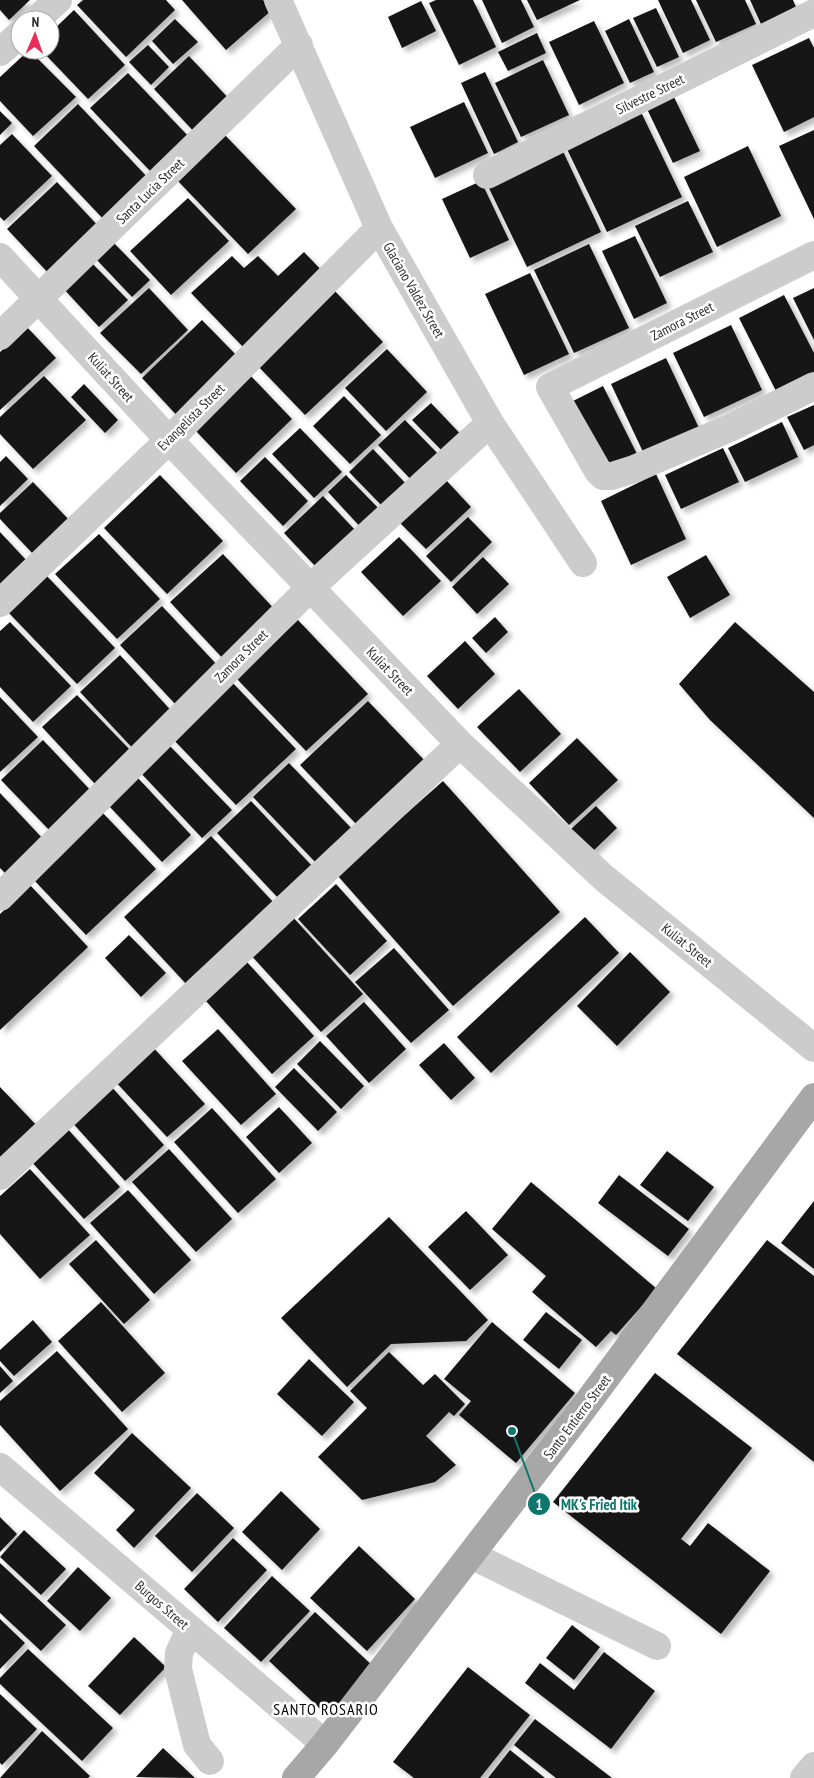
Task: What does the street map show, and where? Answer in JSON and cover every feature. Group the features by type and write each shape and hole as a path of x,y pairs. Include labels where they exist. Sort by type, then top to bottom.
{"main road":[{"name":"Santo Entierro Street","path":"296,1778 325,1744 579,1414 814,1097"}],"street":[{"path":"47,10 58,0"},
{"name":"Glaciano Valdez Street","path":"278,0 379,228 490,423 583,563"},
{"name":"Silvestre Street","path":"487,175 814,13"},
{"path":"0,52 10,43"},
{"name":"Santa Lucia Street","path":"0,336 299,45"},
{"name":"Evangelista Street","path":"0,603 169,440 379,228"},
{"name":"Zamora Street","path":"814,255 550,387 598,471 604,476 612,476 634,469 730,428 814,386"},
{"name":"Kuliat Street","path":"0,257 40,298 169,440 460,744 604,878 814,1048"},
{"name":"Zamora Street","path":"0,897 310,588 490,423"},
{"path":"0,1176 460,744"},
{"name":"Burgos Street","path":"0,1466 325,1744"},
{"path":"471,1555 657,1646"},
{"path":"190,1629 179,1653 178,1670 197,1745 210,1761"},
{"path":"804,1778 814,1766"}],"building":[{"path":"0,0 30,0 20,10 10,10 9,20 0,10"},
{"path":"83,0 166,0 175,10 126,57 77,5"},
{"path":"182,0 263,0 272,10 226,50"},
{"path":"436,0 473,0 496,47 459,65 429,3"},
{"path":"482,0 521,0 534,27 502,43"},
{"path":"527,0 580,0 537,20"},
{"path":"658,0 691,0 710,40 683,53"},
{"path":"696,0 745,0 756,24 716,42"},
{"path":"750,0 793,0 796,7 761,24"},
{"path":"421,1 436,31 402,48 388,17"},
{"path":"656,8 679,57 657,67 633,18"},
{"path":"74,10 125,65 88,99 51,60 60,60 60,23"},
{"path":"175,19 198,42 173,64 152,41"},
{"path":"629,19 654,72 630,83 605,31"},
{"path":"594,21 624,83 579,105 549,42"},
{"path":"537,33 546,53 508,71 498,52"},
{"path":"809,38 814,48 814,117 784,132 752,65"},
{"path":"148,45 169,67 151,85 129,62"},
{"path":"189,56 233,103 198,136 154,89"},
{"path":"18,60 39,60 76,97 33,136 0,101 0,77"},
{"path":"543,60 569,115 521,137 495,83"},
{"path":"485,72 518,142 494,154 461,83"},
{"path":"128,73 190,138 152,173 90,108"},
{"path":"674,97 700,151 673,163 647,109"},
{"path":"464,102 488,153 435,178 410,127"},
{"path":"78,104 152,182 108,224 34,146"},
{"path":"640,110 682,197 607,232 565,145"},
{"path":"0,111 12,123 0,135"},
{"path":"814,130 814,219 779,146"},
{"path":"223,133 296,209 248,254 175,178"},
{"path":"12,134 52,176 4,221 0,217 0,145"},
{"path":"560,145 601,232 527,267 485,180"},
{"path":"748,146 781,216 717,247 684,177"},
{"path":"481,181 509,240 470,258 442,199"},
{"path":"57,182 102,230 52,277 7,229"},
{"path":"188,198 229,241 171,295 130,251"},
{"path":"688,201 713,252 660,277 635,226"},
{"path":"635,236 667,303 634,319 602,251"},
{"path":"112,241 150,280 132,297 95,258"},
{"path":"589,244 629,328 574,353 534,270"},
{"path":"304,252 326,275 246,350 191,293 232,256 244,268 258,256 278,276"},
{"path":"89,260 128,300 99,327 61,286"},
{"path":"530,273 569,354 524,375 485,294"},
{"path":"149,288 188,330 141,374 100,333"},
{"path":"814,288 814,340 793,298"},
{"path":"334,290 383,342 305,415 256,364"},
{"path":"784,295 814,353 814,376 778,395 739,318"},
{"path":"202,320 243,362 182,421 142,378"},
{"path":"731,325 762,390 704,417 673,353"},
{"path":"27,327 56,358 0,410 0,352"},
{"path":"387,349 427,392 386,431 345,388"},
{"path":"666,358 699,428 644,454 611,384"},
{"path":"44,376 86,420 33,469 0,434 0,417"},
{"path":"251,376 292,419 236,473 194,429"},
{"path":"84,384 118,420 105,433 71,397"},
{"path":"603,386 638,456 604,473 569,403"},
{"path":"344,396 381,435 350,464 313,426"},
{"path":"431,403 468,442 450,459 412,420"},
{"path":"814,405 814,445 804,450 787,417"},
{"path":"405,420 445,461 418,487 378,445"},
{"path":"782,422 798,457 745,482 728,448"},
{"path":"300,428 342,472 314,498 272,454"},
{"path":"723,448 739,482 681,509 665,475"},
{"path":"373,449 409,487 385,509 349,472"},
{"path":"6,456 28,479 0,506 0,462"},
{"path":"265,457 308,501 283,526 240,481"},
{"path":"656,474 686,539 631,565 601,501"},
{"path":"160,475 223,541 167,594 104,528"},
{"path":"346,475 384,514 365,532 328,492"},
{"path":"446,480 471,507 426,549 400,523"},
{"path":"33,482 71,522 35,556 0,519 0,513"},
{"path":"323,496 356,531 317,568 284,533"},
{"path":"468,517 492,542 451,582 426,556"},
{"path":"0,532 27,561 0,587"},
{"path":"99,534 160,599 117,639 55,574"},
{"path":"399,537 441,581 403,616 361,572"},
{"path":"223,554 279,614 227,663 170,602"},
{"path":"706,555 730,595 690,618 667,577"},
{"path":"483,557 509,584 477,614 452,587"},
{"path":"46,575 115,648 77,684 7,611"},
{"path":"162,606 220,668 178,707 120,645"},
{"path":"495,617 508,632 486,653 472,638"},
{"path":"298,620 368,694 306,751 236,678"},
{"path":"10,622 71,686 33,722 0,687 0,631"},
{"path":"735,622 814,692 814,818 710,720 679,684"},
{"path":"465,641 495,674 458,709 427,676"},
{"path":"120,655 177,717 138,754 80,692"},
{"path":"231,681 296,749 236,805 171,737"},
{"path":"519,689 561,734 520,772 477,727"},
{"path":"77,695 132,752 96,785 42,727"},
{"path":"0,697 38,737 0,772"},
{"path":"368,701 426,762 358,826 300,765"},
{"path":"577,738 618,780 569,825 529,783"},
{"path":"43,740 94,794 52,833 1,780"},
{"path":"167,743 232,810 202,838 138,770"},
{"path":"289,763 354,831 318,865 253,797"},
{"path":"138,778 191,835 162,862 109,806"},
{"path":"443,781 560,912 453,1006 337,875"},
{"path":"0,793 45,841 8,876 0,868"},
{"path":"251,801 314,868 280,900 217,833"},
{"path":"596,806 617,828 592,852 570,830"},
{"path":"103,813 156,869 86,935 33,879"},
{"path":"211,836 276,905 189,987 124,917"},
{"path":"336,884 387,941 350,975 298,919"},
{"path":"30,885 88,947 0,1030 0,914"},
{"path":"291,915 363,994 321,1032 249,953"},
{"path":"585,917 619,953 491,1073 457,1037"},
{"path":"129,935 166,973 141,997 105,958"},
{"path":"394,948 449,1010 411,1043 355,982"},
{"path":"630,952 670,992 617,1046 577,1006"},
{"path":"247,962 314,1036 272,1074 205,1000"},
{"path":"364,1002 406,1049 369,1083 326,1036"},
{"path":"218,1029 276,1094 241,1125 182,1061"},
{"path":"320,1041 364,1086 341,1109 297,1064"},
{"path":"444,1043 475,1078 451,1100 419,1065"},
{"path":"151,1045 205,1104 167,1137 113,1079"},
{"path":"294,1068 337,1112 318,1131 275,1087"},
{"path":"109,1084 164,1145 125,1181 69,1119"},
{"path":"0,1087 41,1130 0,1168"},
{"path":"279,1107 312,1143 279,1173 246,1137"},
{"path":"212,1108 276,1179 238,1213 174,1142"},
{"path":"65,1126 120,1187 84,1219 29,1159"},
{"path":"169,1149 232,1219 196,1252 132,1182"},
{"path":"667,1151 714,1187 688,1221 640,1185"},
{"path":"30,1169 90,1235 40,1279 0,1234 0,1196"},
{"path":"619,1175 689,1229 668,1256 598,1203"},
{"path":"531,1182 657,1289 616,1335 611,1331 596,1347 532,1292 546,1276 492,1229"},
{"path":"128,1190 191,1260 154,1294 90,1223"},
{"path":"814,1201 814,1269 781,1243"},
{"path":"466,1211 508,1255 470,1290 428,1247"},
{"path":"389,1217 488,1320 466,1341 391,1344 347,1387 281,1318"},
{"path":"96,1240 150,1300 124,1324 69,1264"},
{"path":"767,1240 814,1276 814,1462 677,1354"},
{"path":"101,1302 165,1373 122,1412 58,1341"},
{"path":"546,1312 582,1340 559,1369 523,1340"},
{"path":"33,1320 52,1342 14,1376 0,1361 0,1350"},
{"path":"492,1322 575,1393 516,1463 459,1415 471,1401 444,1379"},
{"path":"57,1351 128,1429 60,1491 0,1425 0,1401"},
{"path":"389,1352 423,1385 435,1374 465,1404 454,1416 449,1412 426,1436 456,1465 435,1482 362,1500 318,1457 367,1408 350,1391"},
{"path":"309,1359 354,1402 322,1436 277,1394"},
{"path":"0,1366 13,1381 0,1393"},
{"path":"655,1373 752,1448 681,1539 690,1546 708,1523 770,1571 721,1634 553,1502"},
{"path":"132,1433 191,1488 134,1548 116,1530 135,1510 94,1473"},
{"path":"281,1491 320,1529 282,1570 242,1532"},
{"path":"197,1493 234,1528 192,1572 155,1536"},
{"path":"0,1517 17,1534 0,1552"},
{"path":"24,1530 66,1569 41,1595 0,1557"},
{"path":"233,1538 267,1570 218,1622 184,1589"},
{"path":"359,1546 415,1599 367,1651 310,1598"},
{"path":"0,1563 66,1625 41,1651 0,1613"},
{"path":"78,1567 111,1598 80,1631 47,1601"},
{"path":"272,1576 310,1611 261,1662 224,1628"},
{"path":"315,1612 375,1668 329,1717 269,1661"},
{"path":"0,1619 25,1643 0,1669"},
{"path":"572,1625 600,1647 574,1680 546,1658"},
{"path":"134,1637 166,1667 120,1715 88,1686"},
{"path":"28,1649 113,1728 82,1761 0,1684 0,1678"},
{"path":"604,1652 655,1691 611,1749 525,1683 540,1663 574,1690"},
{"path":"468,1667 530,1715 480,1778 414,1778 393,1762"},
{"path":"0,1694 37,1729 2,1765 0,1763"},
{"path":"535,1719 612,1778 556,1778 514,1745"},
{"path":"42,1731 90,1776 88,1778 0,1778"},
{"path":"163,1748 195,1778 136,1777"},
{"path":"510,1750 545,1778 488,1778"}],"place":[{"name":"MK's Fried Itik","path":"512,1431"}],"district":[{"name":"SANTO ROSARIO","path":"326,1709"}]}
